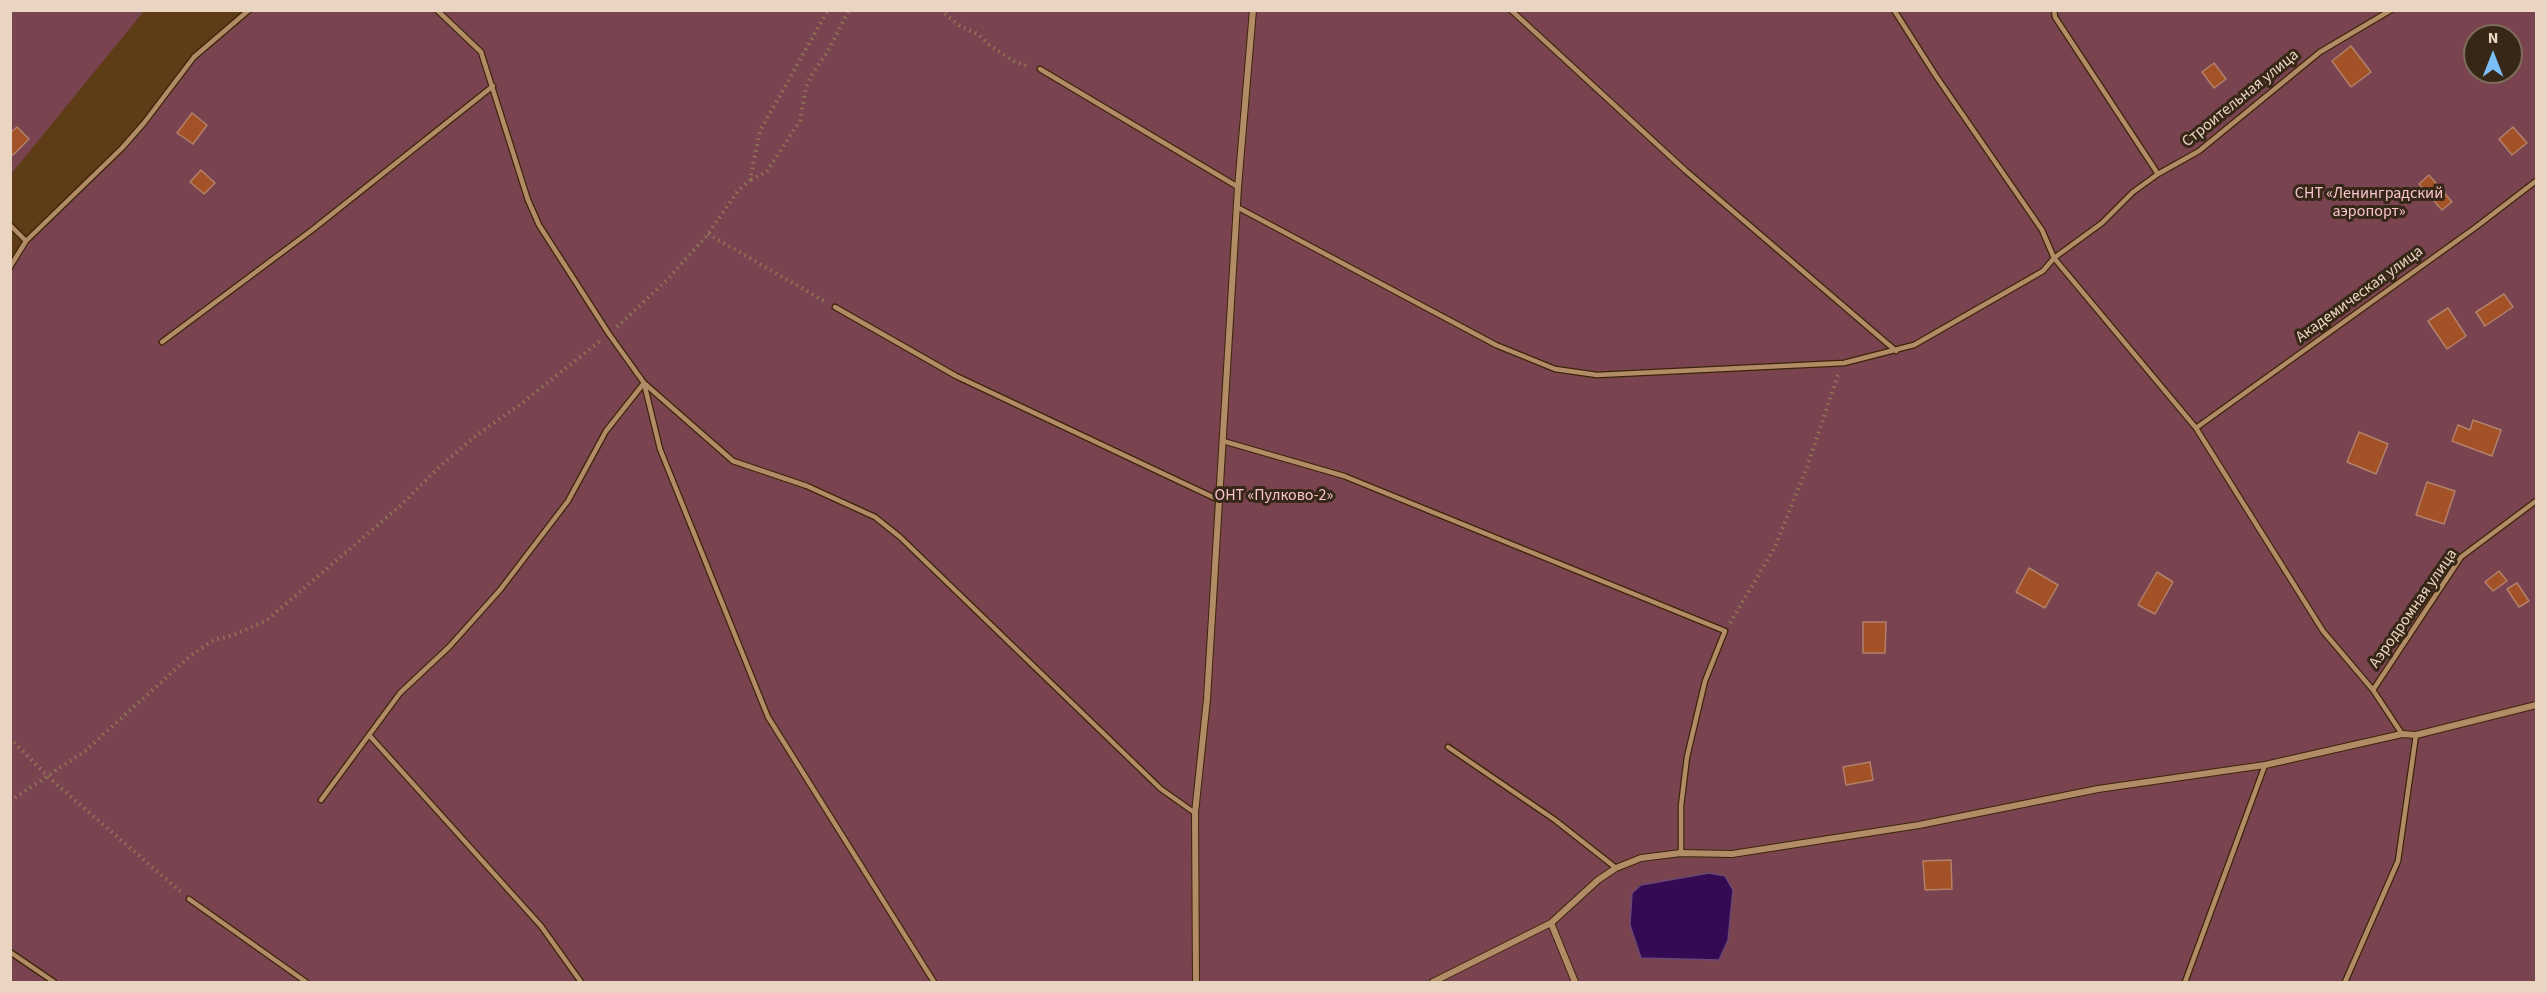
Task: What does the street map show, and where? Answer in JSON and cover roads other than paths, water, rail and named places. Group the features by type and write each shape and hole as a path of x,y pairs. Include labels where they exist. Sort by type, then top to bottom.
{"street":[{"path":"1197,982 1195,813 1207,699 1238,186 1254,10"},
{"path":"1433,982 1551,923 1599,880 1616,868 1641,858 1681,853 1732,854 1919,825 2098,789 2265,765 2402,734 2416,735 2536,705"},
{"path":"1551,923 1575,982"}],"lane":[{"path":"10,267 26,241 122,148 195,57 249,10"},
{"path":"437,10 481,52 528,200 539,225 609,334 644,383 733,461 807,486 875,517 908,545 1161,789 1195,813"},
{"path":"1511,10 1686,171 1896,351"},
{"path":"1894,10 1936,76 2042,230 2054,258 2196,428 2323,631 2373,690 2402,734"},
{"path":"2054,10 2055,17 2158,174"},
{"name":"Строительная улица","path":"1237,207 1496,345 1555,369 1597,375 1844,363 1914,345 2043,271 2054,258 2102,223 2133,192 2158,174 2199,151 2320,52 2391,10"},
{"path":"1040,69 1238,186"},
{"path":"162,342 312,230 493,86"},
{"name":"Академическая улица","path":"2196,428 2476,227 2536,181"},
{"path":"10,225 26,241"},
{"path":"835,307 956,376 1219,500"},
{"path":"321,800 400,693 449,647 500,590 568,501 606,431 644,383"},
{"path":"644,383 660,449 768,717 934,982"},
{"path":"1223,441 1344,476 1725,631 1706,681 1687,757 1681,806 1681,853"},
{"name":"Аэродромная улица","path":"2373,690 2461,557 2536,501"},
{"path":"369,735 541,926 581,982"},
{"path":"2345,982 2398,861 2416,735"},
{"path":"1448,747 1555,820 1616,868"},
{"path":"2185,982 2265,765"},
{"path":"189,898 306,982"},
{"path":"10,952 54,982"}],"park label":[{"name":"СНТ «Ленинградский аэропорт»","path":"2369,203"},
{"name":"ОНТ «Пулково-2»","path":"1274,496"}]}
